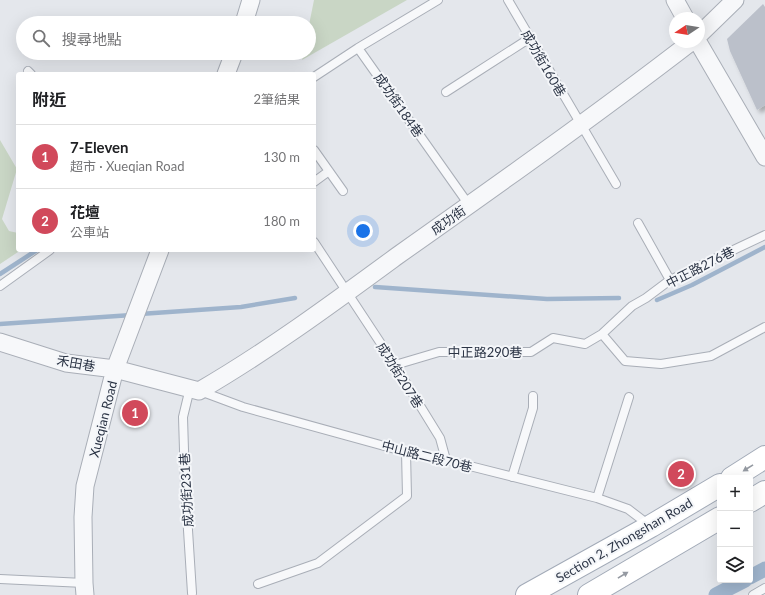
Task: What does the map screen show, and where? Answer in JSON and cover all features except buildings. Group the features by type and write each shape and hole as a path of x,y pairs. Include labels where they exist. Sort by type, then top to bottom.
{"main road":[{"path":"737,475 765,457"},
{"name":"Section 2, Zhongshan Road","path":"527,595 717,487"},
{"path":"753,499 765,492"},
{"path":"589,595 717,520"}],"street":[{"path":"246,16 251,0"},
{"path":"675,0 682,12"},
{"path":"705,29 735,0"},
{"name":"成功街","path":"195,389 233,371 347,292 581,125 683,48"},
{"path":"701,48 765,157"},
{"path":"227,72 231,60"},
{"name":"Xueqian Road","path":"84,589 83,517 86,486 115,369 159,252"},
{"name":"禾田巷","path":"0,342 66,364 115,369 195,389"}],"lane":[{"path":"316,76 358,48 438,0"},
{"name":"成功街160巷","path":"508,0 616,184"},
{"path":"446,92 530,38"},
{"name":"成功街184巷","path":"358,48 470,205"},
{"path":"316,153 343,191"},
{"path":"316,181 329,171"},
{"path":"638,223 670,280"},
{"name":"中正路276巷","path":"602,334 632,306 646,298 670,280 765,235"},
{"name":"成功街207巷","path":"316,245 440,438 446,460"},
{"path":"0,286 47,252"},
{"path":"602,334 625,361 660,364 711,356 765,327"},
{"name":"中正路290巷","path":"395,366 439,352 531,352 553,338 585,344 602,334"},
{"name":"中山路二段70巷","path":"195,389 243,407 406,452 446,460 597,498 628,509 650,526"},
{"name":"成功街231巷","path":"192,593 184,483 183,417 195,389"},
{"path":"512,477 532,408 533,396"},
{"path":"597,498 629,397"},
{"path":"258,584 318,563 407,496 406,452"},
{"path":"0,580 84,589"},
{"path":"753,595 765,588"}],"green space":[{"path":"314,0 407,0 316,52 316,16 311,16"},
{"path":"0,140 16,167 16,172 2,219 9,231 16,233 16,252 18,252 0,264"}],"waterway":[{"path":"657,300 692,285 765,247"},
{"path":"0,274 34,252"},
{"path":"375,287 547,299 619,298"},
{"path":"140,314 241,307 295,298"},
{"path":"0,324 132,315"},
{"path":"753,575 765,569"},
{"path":"716,595 739,583"}],"place":[{"name":"7-Eleven","path":"135,413"},
{"name":"花壇","path":"681,474"}]}
